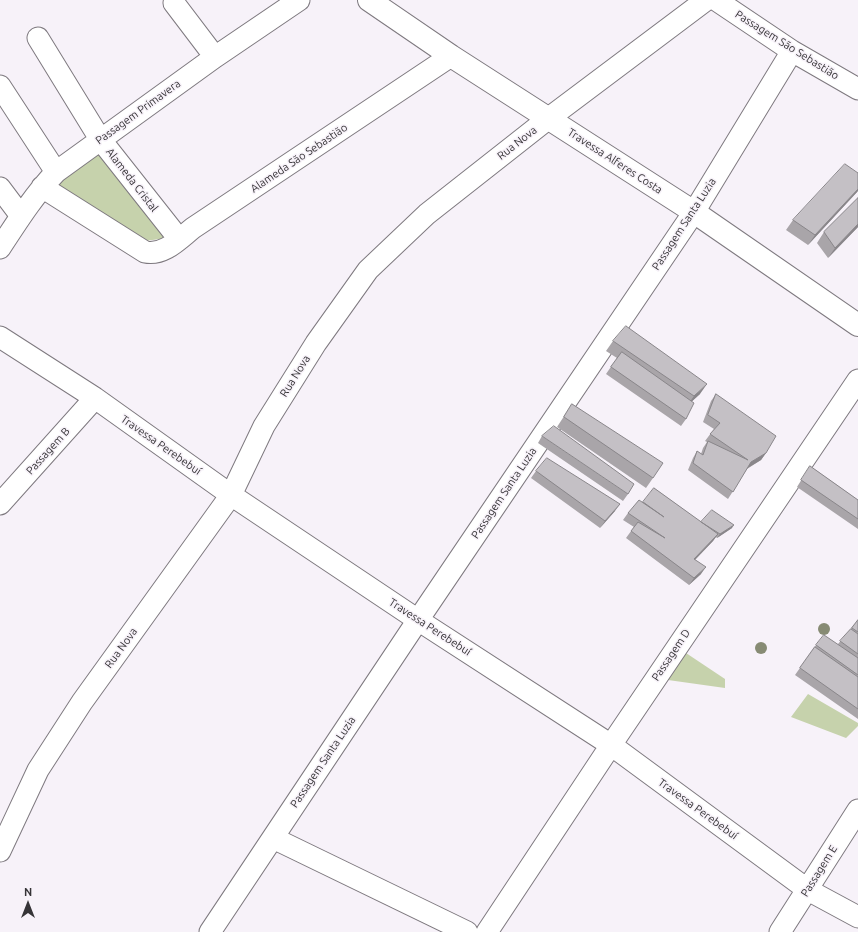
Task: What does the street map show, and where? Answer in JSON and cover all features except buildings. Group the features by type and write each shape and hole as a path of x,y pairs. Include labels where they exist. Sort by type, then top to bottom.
{"street":[{"name":"Passagem Primavera","path":"0,248 21,216 49,179 100,139 215,57 299,0"},
{"name":"Travessa Alferes Costa","path":"369,0 451,56 694,212 858,325"},
{"name":"Rua Nova","path":"0,851 38,770 82,702 231,495 264,426 316,343 368,270 427,214 549,118 706,0"},
{"name":"Passagem São Sebastião","path":"716,0 792,51 857,87"},
{"path":"174,3 215,57"},
{"name":"Alameda Cristal","path":"38,38 100,139 179,239"},
{"name":"Passagem Santa Luzia","path":"210,932 418,620 694,212 792,51"},
{"name":"Alameda São Sebastião","path":"49,179 146,252 160,252 451,56"},
{"path":"0,86 49,179"},
{"path":"0,188 21,216"},
{"name":"Travessa Perebebuí","path":"0,337 95,398 231,495 418,620 611,745 808,890 858,917"},
{"name":"Passagem D","path":"487,932 611,745 858,380"},
{"name":"Passagem B","path":"0,504 95,398"},
{"name":"Passagem E","path":"780,932 858,810"},
{"path":"273,838 467,932"}],"green space":[{"path":"99,148 174,237 145,241 60,187 59,177"},
{"path":"680,649 725,679 725,688 668,680"},
{"path":"808,694 858,723 858,726 846,738 791,717"}]}
